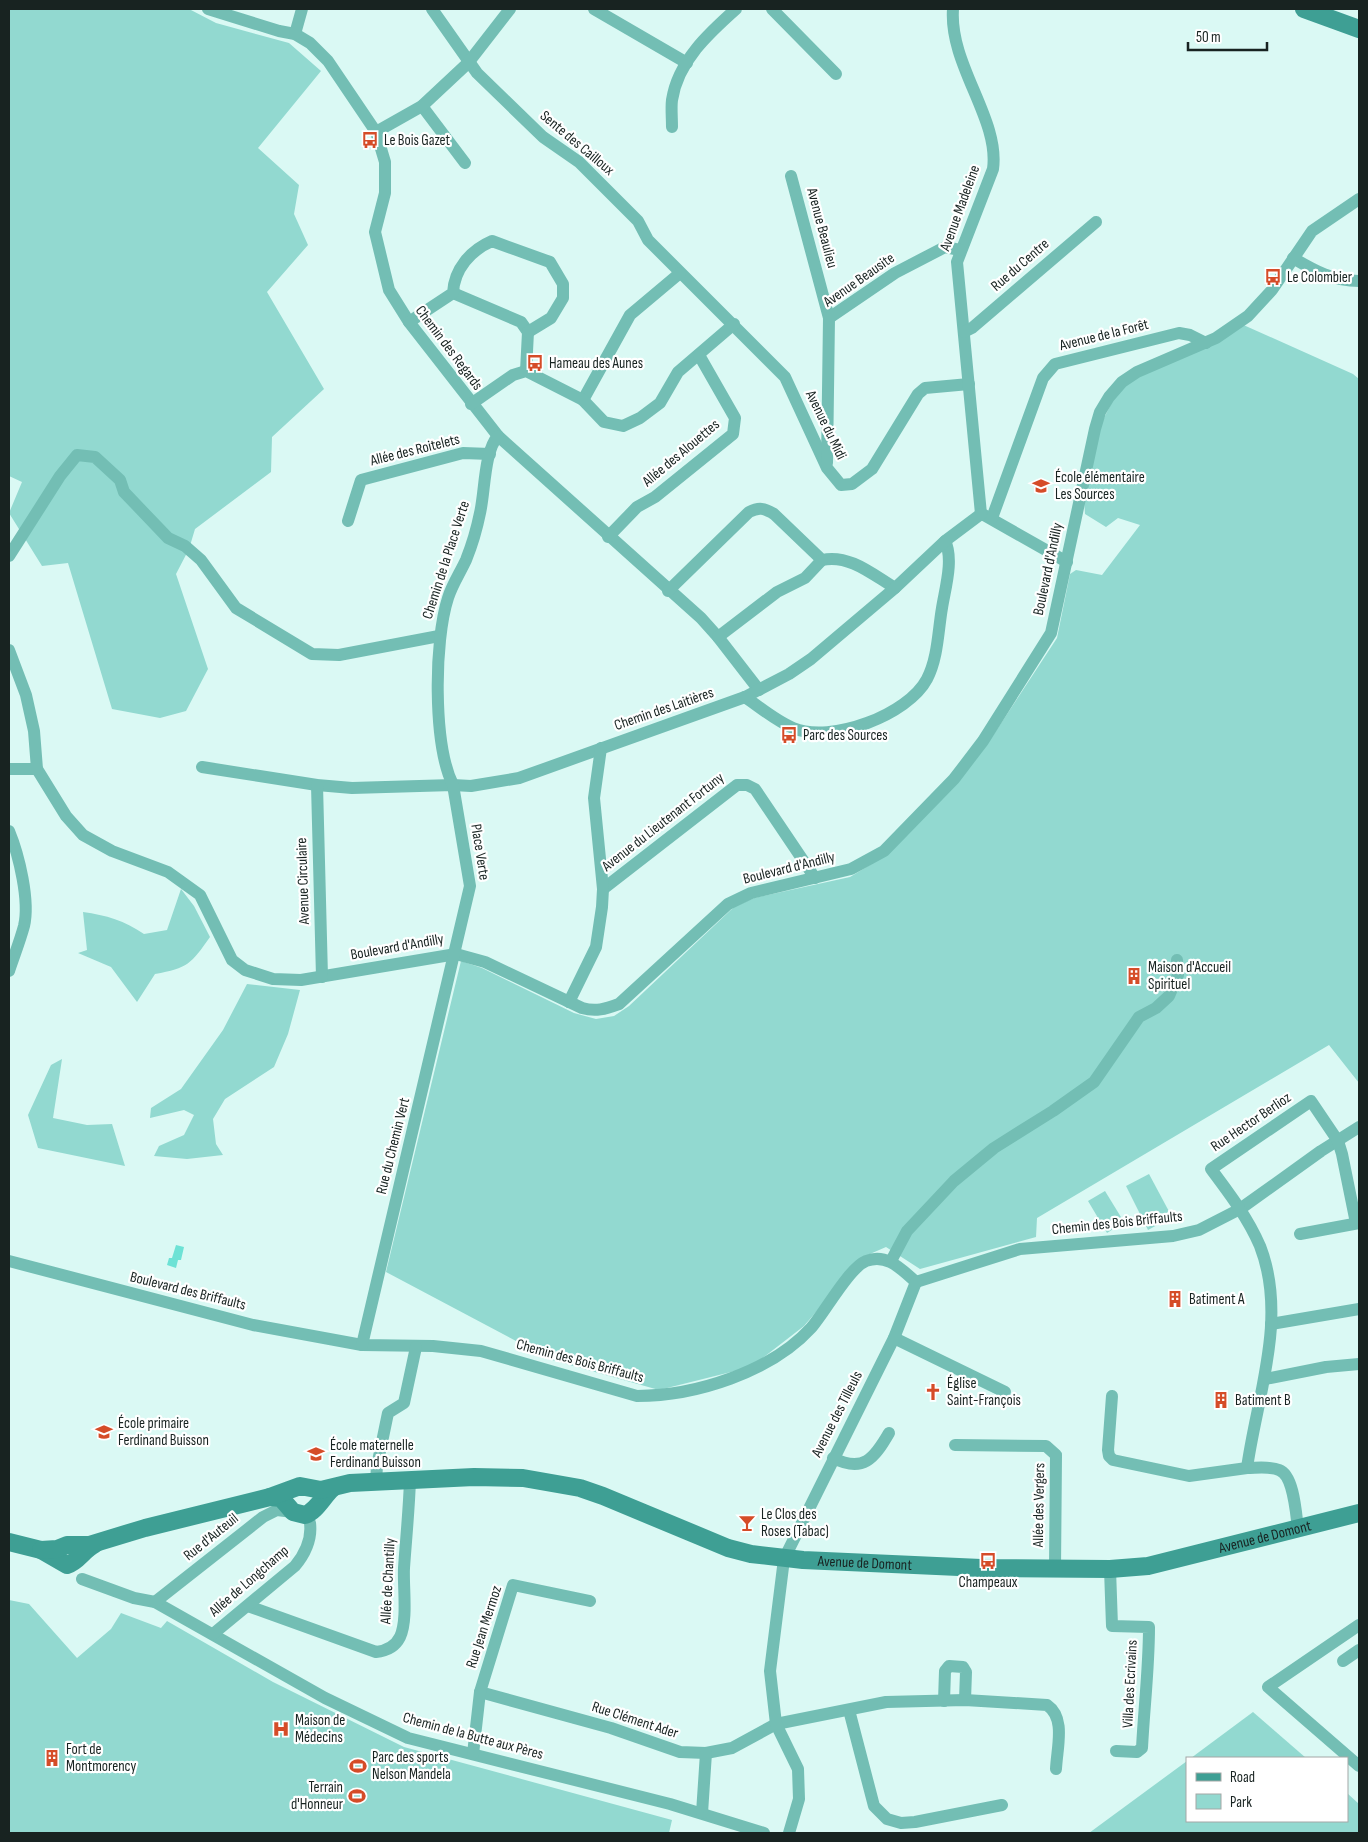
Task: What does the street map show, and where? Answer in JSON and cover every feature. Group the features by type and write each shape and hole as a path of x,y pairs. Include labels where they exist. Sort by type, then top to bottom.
{"main road":[{"path":"1304,9 1359,28"},
{"path":"1316,9 1359,28"},
{"name":"Avenue de Domont","path":"302,1509 317,1498 311,1488 333,1488 342,1485 410,1480 502,1477 562,1484 603,1496 728,1548 784,1559 1055,1569 1110,1569 1168,1562 1359,1513"},
{"path":"9,1542 69,1556 81,1546 270,1497 281,1498 302,1509 333,1488"}],"street":[{"name":"Chemin des Regards","path":"208,9 279,31 295,34 310,43 328,61 376,132 385,162 385,193 375,232 389,290 409,322 471,404 498,436 718,636 759,690"},
{"path":"295,34 302,9"},
{"name":"Sente des Cailloux","path":"432,9 468,63 543,137 568,153 605,188 638,221 648,240 680,273"},
{"path":"376,132 422,106 468,63 510,9"},
{"path":"594,9 687,63"},
{"path":"672,127 672,100 680,74 694,51 736,9"},
{"path":"772,9 836,74"},
{"name":"Avenue Madeleine","path":"953,9 955,39 990,134 994,158 993,170 960,250 957,262 969,384 987,516"},
{"path":"422,106 465,163"},
{"name":"Avenue Beaulieu","path":"791,176 829,318"},
{"name":"Boulevard d'Andilly","path":"9,650 26,695 34,731 37,769 66,816 83,835 112,851 168,872 200,895 232,960 245,970 273,980 301,980 456,954 485,962 569,1002 594,1011 619,1004 728,904 751,893 851,869 884,851 954,779 983,741 1051,634 1095,429 1100,412 1109,397 1122,382 1137,372 1206,342 1248,316 1272,290 1312,231 1359,199"},
{"name":"Rue du Centre","path":"964,332 972,328 1096,222"},
{"path":"454,293 454,283 460,267 478,247 492,241 550,262 563,284 563,298 551,318 528,332"},
{"name":"Avenue Beausite","path":"827,468 829,318 895,273 945,248 960,250"},
{"path":"1293,258 1323,275 1341,281 1359,281"},
{"path":"583,400 630,315 680,273"},
{"name":"Avenue du Midi","path":"680,273 734,324 785,377 827,468 841,485 852,484 872,469 918,394 925,388 969,384"},
{"path":"409,322 454,293"},
{"path":"454,293 521,322 528,332 526,370"},
{"path":"471,404 513,375 526,370 583,400 604,422 623,426 640,418 660,403 678,372 734,324"},
{"name":"Avenue de la Forêt","path":"987,516 1042,378 1055,364 1179,333 1190,334 1206,342"},
{"name":"Allée des Alouettes","path":"608,537 637,507 656,497 734,434 735,418 699,354"},
{"name":"Chemin de la Place Verte","path":"453,785 446,771 438,700 439,636 448,597 466,559 480,512 492,443 498,436"},
{"name":"Allée des Roitelets","path":"348,521 361,480 463,454 490,454"},
{"path":"9,556 60,476 77,455 95,457 120,480 124,492 168,538 185,546 201,560 236,608 312,654 339,655 439,636"},
{"path":"668,591 749,512 758,508 766,509 822,560"},
{"path":"987,516 1015,534 1067,562"},
{"name":"Chemin des Laitières","path":"202,767 317,785 352,788 470,786 519,778 745,697 789,674 810,659 894,588 945,541 987,516"},
{"path":"745,697 794,729 822,734 857,725 892,712 912,697 927,679 933,666 949,549 945,541"},
{"path":"718,636 777,592 805,578 822,560 833,557 854,563 894,588"},
{"path":"569,1002 596,947 603,889 594,798 601,748"},
{"path":"9,768 37,769"},
{"name":"Avenue Circulaire","path":"317,785 322,977"},
{"name":"Place Verte","path":"453,785 470,886 456,954"},
{"name":"Avenue du Lieutenant Fortuny","path":"603,889 738,785 747,785 755,789 815,878"},
{"path":"9,831 18,857 26,911 24,926 9,970"},
{"name":"Rue du Chemin Vert","path":"362,1345 456,954"},
{"path":"916,1282 891,1261 907,1231 954,1181 994,1148 1053,1111 1094,1082 1139,1017 1156,1008 1169,996 1178,975 1177,960"},
{"name":"Rue Hector Berlioz","path":"1240,1209 1211,1169 1311,1101 1338,1141"},
{"name":"Chemin des Bois Briffaults","path":"916,1282 1020,1248 1173,1236 1199,1230 1240,1209 1359,1127"},
{"path":"1300,1234 1358,1223 1338,1141"},
{"path":"1240,1209 1260,1246 1270,1282 1270,1324 1265,1379 1247,1468"},
{"name":"Chemin des Bois Briffaults","path":"362,1345 481,1351 637,1396 658,1396 730,1379 770,1362 810,1329 860,1264 881,1258 891,1261"},
{"name":"Boulevard des Briffaults","path":"9,1261 253,1325 362,1345"},
{"name":"Avenue des Tilleuls","path":"789,1833 799,1799 798,1769 776,1724 770,1671 784,1559 894,1338 916,1282"},
{"path":"1270,1324 1359,1309"},
{"path":"894,1338 1005,1392"},
{"path":"376,1482 377,1466 388,1413 404,1403 416,1347"},
{"path":"1265,1379 1326,1367 1359,1364"},
{"path":"1112,1396 1108,1450 1113,1460 1189,1476 1247,1468 1275,1469 1286,1474 1290,1484 1298,1529"},
{"path":"833,1458 847,1465 858,1465 879,1450 889,1433"},
{"name":"Allée des Vergers","path":"956,1446 1046,1446 1056,1455 1055,1569"},
{"name":"Allée de Chantilly","path":"248,1606 376,1652 386,1651 395,1644 400,1636 403,1625 404,1569 410,1480"},
{"name":"Allée de Longchamp","path":"214,1634 295,1566 304,1555 310,1534 302,1509"},
{"name":"Rue d'Auteuil","path":"155,1602 263,1517 277,1510 302,1509"},
{"name":"Chemin de la Butte aux Pères","path":"69,1556 82,1579 134,1598 155,1602 325,1698 408,1738 702,1813 764,1833"},
{"name":"Villa des Ecrivains","path":"1110,1569 1112,1626 1149,1627 1149,1665 1145,1677 1142,1748 1137,1752 1116,1752"},
{"name":"Rue Jean Mermoz","path":"473,1754 480,1692 513,1585 590,1601"},
{"path":"1359,1625 1268,1687 1359,1766"},
{"path":"1343,1661 1359,1650"},
{"path":"944,1701 945,1670 949,1666 963,1667 966,1672 965,1700"},
{"name":"Rue Clément Ader","path":"480,1692 611,1728 680,1752 706,1753 732,1748 776,1724 886,1702 965,1700 1047,1705 1055,1711 1059,1719 1056,1769"},
{"path":"849,1710 874,1806 887,1819 901,1823 915,1822 1002,1805"},
{"path":"702,1813 706,1753"}],"green space":[{"path":"9,9 189,9 216,23 289,43 321,71 258,148 299,185 294,214 308,245 267,292 324,389 272,437 271,472 195,529 189,549 176,574 208,669 186,711 160,718 112,709 68,563 42,566 9,513 22,482 9,476"},
{"path":"1239,323 1353,374 1359,379 1359,1083 1329,1045 1037,1218 1036,1237 920,1269 886,1247 863,1257 804,1326 751,1367 659,1390 552,1360 386,1272 461,961 482,968 574,1013 596,1019 614,1016 629,1006 734,907 754,898 850,877 888,854 992,737 1057,638 1070,574 1076,570 1102,575 1140,525 1118,518 1106,527 1085,514 1084,499 1099,428 1122,382"},
{"path":"181,889 194,906 210,937 188,963 182,967 155,974 137,1002 111,967 78,953 87,950 83,912 115,919 144,934 167,930"},
{"path":"247,984 300,990 288,1034 274,1067 225,1099 213,1119 216,1144 223,1155 187,1159 154,1156 159,1146 184,1135 194,1115 184,1110 150,1118 151,1108 181,1089 223,1030"},
{"path":"62,1059 53,1118 87,1125 112,1124 125,1166 38,1148 28,1115 51,1065"},
{"path":"1149,1174 1172,1217 1148,1230 1126,1186"},
{"path":"1105,1191 1124,1222 1107,1233 1088,1201"},
{"path":"9,1600 29,1604 77,1658 111,1629 121,1613 161,1628 167,1621 273,1682 404,1747 672,1820 669,1833 9,1833"},
{"path":"1253,1712 1305,1757 1192,1757"},
{"path":"1186,1762 1186,1822 1348,1822 1348,1794 1359,1804 1359,1833 1089,1833"}],"shaded area":[{"path":"176,1245 184,1247 181,1260 178,1260 176,1268 167,1265 169,1258 172,1258"}],"place":[{"name":"Le Bois Gazet","path":"370,140"},
{"name":"Le Colombier","path":"1273,277"},
{"name":"Hameau des Aunes","path":"535,363"},
{"name":"École élémentaire Les Sources","path":"1041,486"},
{"name":"Parc des Sources","path":"789,735"},
{"name":"Maison d'Accueil Spirituel","path":"1134,976"},
{"name":"Batiment A","path":"1175,1299"},
{"name":"Église Saint-François","path":"933,1392"},
{"name":"Batiment B","path":"1221,1400"},
{"name":"École primaire Ferdinand Buisson","path":"104,1432"},
{"name":"École maternelle Ferdinand Buisson","path":"316,1454"},
{"name":"Le Clos des Roses (Tabac)","path":"747,1523"},
{"name":"Champeaux","path":"988,1561"},
{"name":"Maison de Médecins","path":"281,1729"},
{"name":"Fort de Montmorency","path":"52,1758"},
{"name":"Parc des sports Nelson Mandela","path":"358,1766"},
{"name":"Terrain d'Honneur","path":"357,1796"}]}
